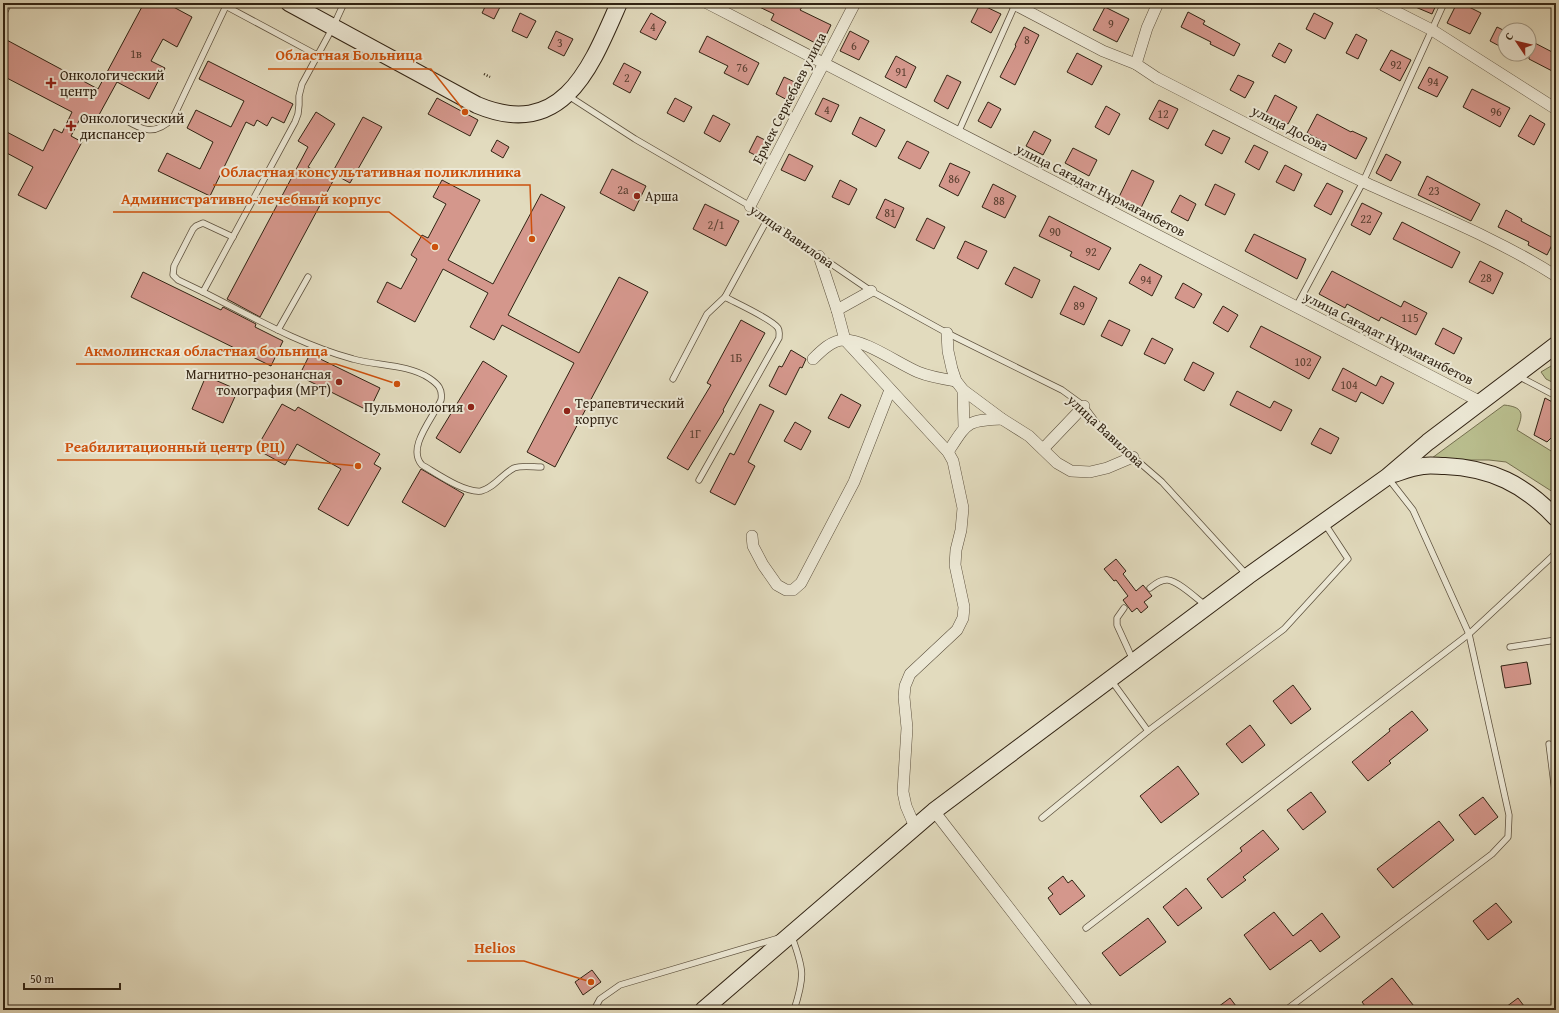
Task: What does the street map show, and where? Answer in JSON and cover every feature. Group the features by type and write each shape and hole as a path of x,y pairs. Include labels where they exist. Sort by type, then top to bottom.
{"street":[{"path":"289,3 445,89 492,112 504,114 528,114 555,104 567,95 580,81 590,66 619,3"},
{"name":"улица Сағадат Нұрмағанбетов","path":"707,3 1481,402"},
{"name":"Ермек Серкебаев улица","path":"750,206 855,3"},
{"path":"1136,64 1146,28 1158,3"},
{"path":"1379,3 1432,30 1556,109"},
{"name":"улица Досова","path":"1014,4 1103,51 1136,64 1157,78 1363,182 1480,236 1538,265 1556,276"},
{"path":"819,256 837,310 845,340 948,452 953,461 963,508 955,565 964,607 963,618 957,630 914,669 905,686 904,697 908,728 903,792 906,806 915,827"},
{"path":"837,310 871,291"},
{"path":"947,333 949,357 952,369 960,385 964,428"},
{"path":"813,359 835,342 845,340 859,343 917,371 960,385 1002,419 1029,436 1057,463 1071,471 1090,472 1107,468 1133,457"},
{"path":"703,1010 934,811 1207,606 1386,477 1428,442 1556,345"},
{"path":"752,536 753,546 763,565 777,585 786,590 793,590 800,583 854,482 890,390"},
{"path":"1043,448 1084,406"},
{"path":"948,452 964,428 970,423 979,420 1002,419"},
{"path":"1386,477 1424,466 1460,467 1483,470 1503,478 1523,490 1549,510 1556,518"},
{"path":"934,811 1088,1010"}],"lane":[{"path":"3,15 9,3"},
{"path":"220,3 317,56"},
{"path":"203,292 295,122 299,105 300,90 344,3"},
{"path":"1296,307 1363,182 1444,3"},
{"path":"958,133 1014,4"},
{"path":"124,120 143,129 152,130 162,127 173,118 226,6"},
{"name":"улица Вавилова","path":"567,95 635,139 750,206 767,220 871,291 947,333 1062,390 1084,406 1102,430 1162,482 1248,576"},
{"path":"673,379 707,314 725,297 767,220"},
{"path":"233,237 203,223 199,224 193,229 174,266 172,274 178,280 278,330 320,348 353,359 409,370 428,377 442,392 441,400 419,440 416,454 417,461 422,466 463,488 480,491 489,487 513,468 520,466 541,468"},
{"path":"278,330 308,277"},
{"path":"699,480 779,338 777,327 725,297"},
{"path":"1517,376 1556,396"},
{"path":"1286,1010 1492,854 1508,837 1509,816 1469,634 1413,510 1386,477"},
{"path":"1042,818 1148,732 1284,629 1348,559 1324,523"},
{"path":"1086,928 1469,634 1556,553"},
{"path":"1150,588 1162,581 1167,580 1178,584 1207,606"},
{"path":"1124,608 1117,618 1117,624 1133,662"},
{"path":"1510,647 1556,640"},
{"path":"1110,679 1148,732"},
{"path":"1549,744 1556,800"},
{"path":"594,1010 600,999 620,985 790,934 799,957 802,973 801,987 794,1010"}],"path":[{"path":"484,74 490,77"}],"green space":[{"path":"1556,363 1556,384 1546,379 1541,372"},
{"path":"1504,405 1515,407 1520,412 1521,419 1517,430 1556,454 1556,494 1506,462 1489,460 1434,460 1432,458"}],"building":[{"name":"Онкологический диспансер","path":"144,3 166,3 192,17 177,47 163,39 151,61 165,68 149,99 117,82 94,124 81,117 71,136 82,142 46,209 18,195 33,167 3,151 3,130 43,151 54,129 62,133 72,112 3,76 3,38 98,89"},
{"path":"487,3 502,3 494,19 482,13"},
{"path":"751,3 793,3 802,7 800,10 831,25 821,46 771,20 774,14"},
{"path":"1406,3 1437,3 1432,14"},
{"path":"1457,3 1461,3 1481,13 1470,34 1447,23"},
{"path":"980,4 1001,14 991,33 971,22"},
{"path":"1105,7 1129,19 1117,42 1093,30"},
{"path":"1188,12 1205,21 1203,24 1240,44 1234,56 1210,44 1211,42 1181,27"},
{"path":"520,13 536,21 527,38 512,31"},
{"path":"651,13 666,22 656,40 640,32"},
{"path":"1314,13 1333,23 1325,39 1306,29"},
{"path":"1024,27 1039,35 1015,85 1000,77"},
{"path":"1497,27 1497,45 1490,41"},
{"path":"556,31 573,39 564,56 548,48"},
{"path":"850,31 869,41 859,60 840,51"},
{"path":"1356,34 1367,40 1358,59 1346,53"},
{"path":"707,36 759,63 748,85 724,73 728,66 699,52"},
{"path":"1279,43 1292,50 1285,63 1272,56"},
{"path":"1537,44 1556,54 1556,73 1535,62 1537,62"},
{"path":"1391,50 1411,60 1400,81 1380,70"},
{"path":"1077,53 1102,66 1092,85 1067,72"},
{"path":"896,56 916,67 906,88 885,77"},
{"path":"208,61 293,104 284,123 272,117 267,126 257,120 254,126 246,122 210,196 158,171 167,153 200,169 213,142 187,128 196,110 231,127 244,101 199,79"},
{"path":"624,63 641,72 630,93 613,84"},
{"path":"1429,67 1448,77 1437,97 1418,88"},
{"path":"947,75 961,82 948,109 934,101"},
{"path":"1238,75 1254,82 1245,98 1230,90"},
{"path":"784,77 801,85 793,103 776,94"},
{"path":"1472,89 1510,108 1500,127 1463,107"},
{"path":"1275,95 1297,107 1288,124 1266,113"},
{"path":"437,98 478,120 470,136 428,114"},
{"path":"675,98 692,107 684,122 667,113"},
{"path":"823,98 839,105 831,122 815,114"},
{"path":"1159,100 1178,109 1168,129 1149,119"},
{"path":"988,102 1001,109 991,128 978,121"},
{"path":"1106,106 1120,114 1109,135 1095,127"},
{"path":"316,112 335,124 308,167 333,181 260,317 227,299 308,147 298,141"},
{"path":"1317,114 1351,132 1352,131 1367,138 1356,159 1307,133"},
{"path":"713,115 730,124 720,142 704,133"},
{"path":"1530,115 1545,124 1534,145 1518,136"},
{"path":"363,117 382,127 350,183 332,173"},
{"path":"860,117 885,130 876,147 852,134"},
{"path":"1213,130 1230,138 1222,154 1205,145"},
{"path":"1034,131 1051,140 1043,155 1026,146"},
{"path":"757,136 771,143 763,159 749,152"},
{"path":"497,140 509,147 503,158 491,151"},
{"path":"907,141 929,152 920,169 898,158"},
{"path":"1254,145 1268,152 1259,170 1245,162"},
{"path":"1073,148 1097,160 1089,176 1065,163"},
{"path":"789,154 813,166 805,181 781,170"},
{"path":"1386,154 1401,162 1391,181 1376,173"},
{"path":"950,163 970,172 958,196 939,186"},
{"path":"1285,165 1302,174 1294,191 1276,182"},
{"path":"612,169 646,186 634,211 600,193"},
{"path":"1132,170 1154,181 1140,210 1118,199"},
{"path":"1427,176 1480,204 1471,221 1418,195"},
{"path":"442,180 480,200 448,260 493,284 541,194 565,207 508,315 579,353 619,277 648,292 555,467 527,452 574,363 502,325 494,340 470,327 488,293 443,269 415,322 377,302 387,282 401,289 417,259 411,255 422,235 428,238 446,204 433,197"},
{"path":"840,180 857,189 849,205 832,197"},
{"path":"1327,183 1343,191 1331,215 1314,206"},
{"path":"993,184 1016,196 1005,218 982,207"},
{"path":"1215,184 1235,194 1225,215 1205,205"},
{"path":"1180,195 1196,204 1188,221 1171,212"},
{"path":"885,199 904,208 895,228 876,218"},
{"path":"1362,203 1382,213 1370,235 1351,225"},
{"path":"705,204 739,221 726,246 693,229"},
{"path":"1506,210 1522,219 1521,221 1555,239 1547,255 1528,245 1529,242 1498,227"},
{"path":"1049,216 1111,248 1099,270 1070,256 1072,252 1039,236"},
{"path":"927,218 945,227 934,249 916,240"},
{"path":"1402,222 1460,252 1452,268 1393,239"},
{"path":"1254,234 1306,259 1297,279 1245,251"},
{"path":"965,241 987,251 978,269 957,258"},
{"path":"1480,261 1503,273 1493,294 1469,282"},
{"path":"1140,264 1162,276 1152,296 1129,283"},
{"path":"1014,267 1040,280 1032,298 1005,284"},
{"path":"1332,271 1401,307 1404,301 1427,313 1416,335 1381,317 1379,321 1347,304 1345,308 1319,294"},
{"path":"143,272 221,310 223,307 256,324 255,327 283,341 271,366 131,297"},
{"path":"1183,283 1202,294 1194,308 1175,298"},
{"path":"1074,286 1097,298 1084,325 1060,314"},
{"path":"1223,306 1238,315 1228,332 1213,323"},
{"path":"741,320 765,333 723,410 724,411 688,470 667,458 711,385 707,383"},
{"path":"1109,320 1130,330 1122,346 1101,336"},
{"path":"1261,326 1321,357 1309,379 1250,347"},
{"path":"1443,328 1462,338 1454,354 1435,344"},
{"path":"1152,338 1173,349 1165,364 1144,354"},
{"path":"791,350 806,359 802,368 800,367 786,395 769,386 779,366 782,367"},
{"name":"Магнитно-резонансная томография (МРТ)","path":"310,354 380,388 369,411 299,376"},
{"name":"Пульмонология","path":"483,361 507,376 460,453 436,438"},
{"path":"1193,362 1214,373 1204,391 1184,380"},
{"path":"1343,368 1376,386 1381,376 1394,383 1383,404 1361,392 1356,402 1332,390"},
{"path":"206,376 238,390 223,423 192,409"},
{"path":"1237,391 1270,408 1274,401 1292,410 1281,431 1230,405"},
{"path":"841,394 861,405 849,428 828,418"},
{"path":"1545,398 1556,404 1556,433 1547,442 1534,435"},
{"path":"282,404 295,411 298,407 380,454 374,464 381,468 348,526 318,509 341,469 297,444 285,465 256,449"},
{"path":"760,404 774,411 748,462 755,466 735,505 710,492 730,453 734,455"},
{"path":"795,422 811,431 801,450 784,441"},
{"path":"1320,428 1339,438 1331,454 1311,444"},
{"path":"421,469 464,494 445,527 402,502"},
{"path":"1116,559 1126,571 1123,574 1136,591 1143,585 1152,596 1144,602 1148,607 1141,613 1137,608 1132,612 1123,600 1128,596 1116,580 1114,581 1104,569"},
{"path":"1527,662 1531,684 1505,688 1501,666"},
{"path":"1293,685 1311,709 1291,724 1273,701"},
{"path":"1412,711 1428,730 1389,761 1391,763 1368,781 1352,762"},
{"path":"1250,725 1265,745 1242,763 1226,744"},
{"path":"1178,766 1199,794 1161,823 1140,796"},
{"path":"1311,792 1326,812 1303,830 1287,810"},
{"path":"1483,797 1498,817 1475,835 1459,815"},
{"path":"1439,821 1454,840 1393,888 1377,869"},
{"path":"1263,830 1279,849 1243,877 1246,880 1222,898 1207,879 1242,851 1240,848"},
{"path":"1063,876 1068,883 1072,880 1085,896 1060,915 1048,898 1053,894 1048,888"},
{"path":"1186,888 1202,908 1178,926 1163,907"},
{"path":"1496,903 1512,922 1488,940 1473,921"},
{"path":"1274,912 1293,936 1322,913 1340,937 1320,952 1311,940 1270,970 1244,935"},
{"path":"1148,918 1166,942 1120,976 1102,953"},
{"path":"592,970 601,982 583,995 575,982"},
{"path":"1392,978 1417,1010 1368,1010 1362,1002"},
{"path":"1230,998 1239,1010 1214,1010"},
{"path":"1518,998 1527,1010 1502,1010"}],"place":[{"name":"Онкологический центр","path":"51,83"},
{"name":"Областная Больница","path":"465,112"},
{"name":"Онкологический диспансер","path":"71,126"},
{"name":"Арша","path":"637,196"},
{"name":"Областная консультативная поликлиника","path":"532,239"},
{"name":"Административно-лечебный корпус","path":"435,247"},
{"name":"Магнитно-резонансная томография (МРТ)","path":"339,382"},
{"name":"Акмолинская областная больница","path":"397,384"},
{"name":"Пульмонология","path":"471,407"},
{"name":"Терапевтический корпус","path":"567,411"},
{"name":"Реабилитационный центр (РЦ)","path":"358,466"},
{"name":"Helios","path":"591,982"}]}
